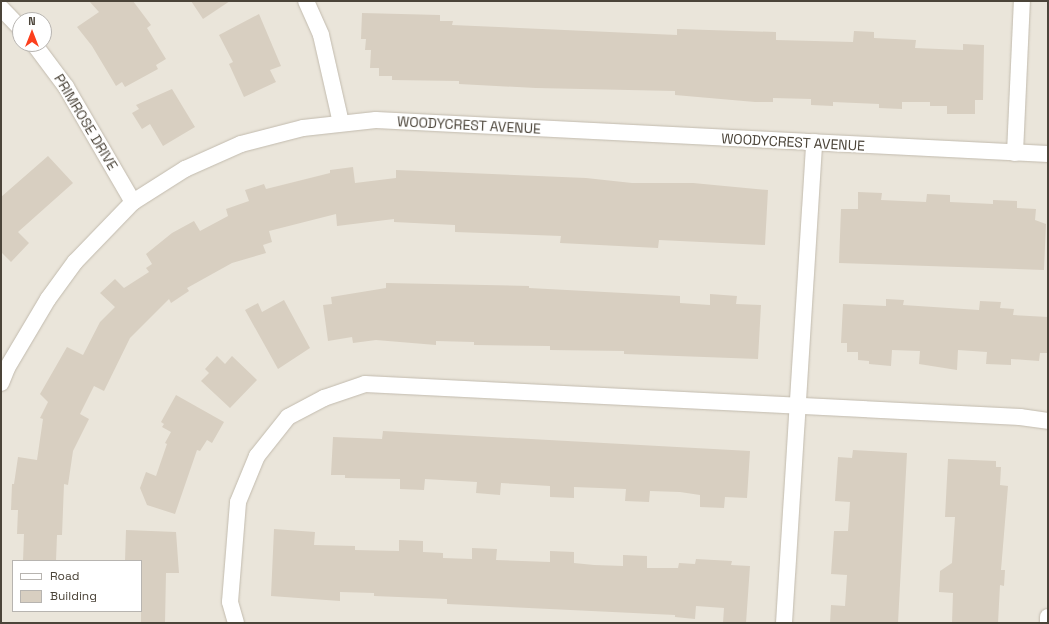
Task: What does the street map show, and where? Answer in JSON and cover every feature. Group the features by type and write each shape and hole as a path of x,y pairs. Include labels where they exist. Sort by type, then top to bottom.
{"street":[{"path":"306,1 322,35 341,123"},
{"path":"1015,153 1022,1"},
{"path":"1,8 12,20"},
{"name":"PRIMROSE DRIVE","path":"40,52 66,87 132,202"},
{"name":"WOODYCREST AVENUE","path":"1,383 7,368 48,299 75,262 132,202 185,169 241,144 303,128 376,120 1048,154"},
{"path":"784,623 799,406 814,142"},
{"path":"236,623 230,602 238,502 257,456 288,418 324,398 365,384 395,384 1020,417 1048,421"},
{"path":"1048,617 1048,623"}],"shaded area":[{"path":"1,1 1048,1 1048,623 1,623"}],"building":[{"path":"89,1 133,1 151,25 147,28 166,59 156,65 158,69 125,87 122,82 116,86 92,46 77,27 99,12"},
{"path":"191,1 230,1 203,19"},
{"path":"362,13 440,15 440,21 453,21 452,25 677,35 677,29 776,32 776,40 853,42 854,31 874,32 874,38 916,40 915,48 963,50 963,44 984,45 983,100 975,100 975,114 947,114 947,106 930,106 930,102 902,102 902,109 879,108 879,104 833,102 833,106 811,105 811,99 773,98 773,102 755,102 675,95 675,91 536,88 459,84 459,81 392,80 392,76 379,76 379,68 370,68 371,50 365,50 366,39 361,39"},
{"path":"259,14 281,66 270,70 276,82 244,97 229,64 233,62 219,35"},
{"path":"172,89 195,127 163,146 150,124 142,129 132,113 139,109 136,105"},
{"path":"48,156 73,183 18,232 29,243 11,262 1,252 1,197"},
{"path":"353,167 355,183 396,178 396,170 586,178 632,183 693,183 768,190 765,245 659,240 658,248 560,243 561,236 455,232 455,225 394,222 394,219 337,226 336,214 269,231 272,242 263,245 266,253 232,263 187,288 189,291 171,303 169,299 130,338 104,391 94,386 80,414 89,419 73,451 68,485 64,484 62,535 57,535 56,560 23,560 24,534 17,534 18,510 11,510 12,484 14,484 18,457 37,460 43,419 40,418 48,402 40,394 67,347 83,355 100,322 115,307 100,293 115,279 124,288 149,272 146,268 152,264 146,254 172,233 194,221 200,231 228,216 226,209 249,201 245,190 264,184 266,189 330,173 330,170"},
{"path":"858,192 882,193 881,200 926,202 927,194 950,195 950,202 993,204 993,200 1017,201 1017,208 1036,209 1035,220 1046,224 1044,270 839,263 841,209 858,209"},
{"path":"386,283 529,286 529,288 680,296 680,303 710,305 710,294 737,296 736,304 761,305 758,359 624,354 624,351 550,350 550,346 474,345 474,342 436,341 436,345 376,340 353,343 352,337 328,341 323,305 332,304 331,297 386,288"},
{"path":"886,299 904,300 903,305 979,310 980,301 1001,302 1000,308 1014,309 1013,315 1048,317 1047,353 1040,353 1039,361 1011,359 1011,365 986,364 987,352 958,350 957,370 919,364 920,351 892,350 891,366 869,364 869,361 858,360 858,352 847,352 847,343 841,343 843,304 886,306"},
{"path":"284,300 310,348 278,369 245,310 258,303 262,312"},
{"path":"217,356 225,364 232,356 257,380 230,408 201,381 209,373 205,369"},
{"path":"176,395 224,422 212,443 207,440 200,451 197,450 175,514 147,505 140,488 146,472 156,476 167,444 165,443 171,432 162,427 164,424 161,422"},
{"path":"383,431 750,451 747,498 725,497 724,508 700,507 700,495 680,492 650,491 649,502 625,501 626,489 574,487 574,498 550,497 550,486 501,483 500,495 476,493 477,482 425,479 424,490 400,489 400,479 345,478 345,475 331,475 333,437 382,439"},
{"path":"853,450 907,453 898,623 830,623 831,605 845,606 847,575 831,574 834,531 848,531 850,502 835,501 838,457 852,458"},
{"path":"948,459 996,461 996,467 1001,467 1000,485 1008,486 1001,570 1005,570 1004,586 1000,585 998,623 952,623 953,593 939,592 940,571 952,563 955,517 945,517"},
{"path":"274,529 315,532 314,545 355,546 355,550 399,551 399,540 423,541 423,552 443,553 443,558 472,559 472,548 497,549 496,560 550,562 550,551 574,552 574,563 594,565 623,566 623,555 647,556 647,568 678,568 679,563 695,564 696,559 732,561 731,565 750,566 746,623 723,623 724,608 696,606 695,619 675,617 675,615 447,604 447,599 374,596 374,593 340,592 340,601 271,596"},
{"path":"126,530 176,532 179,573 166,573 165,623 141,623 142,560 125,560"}]}
